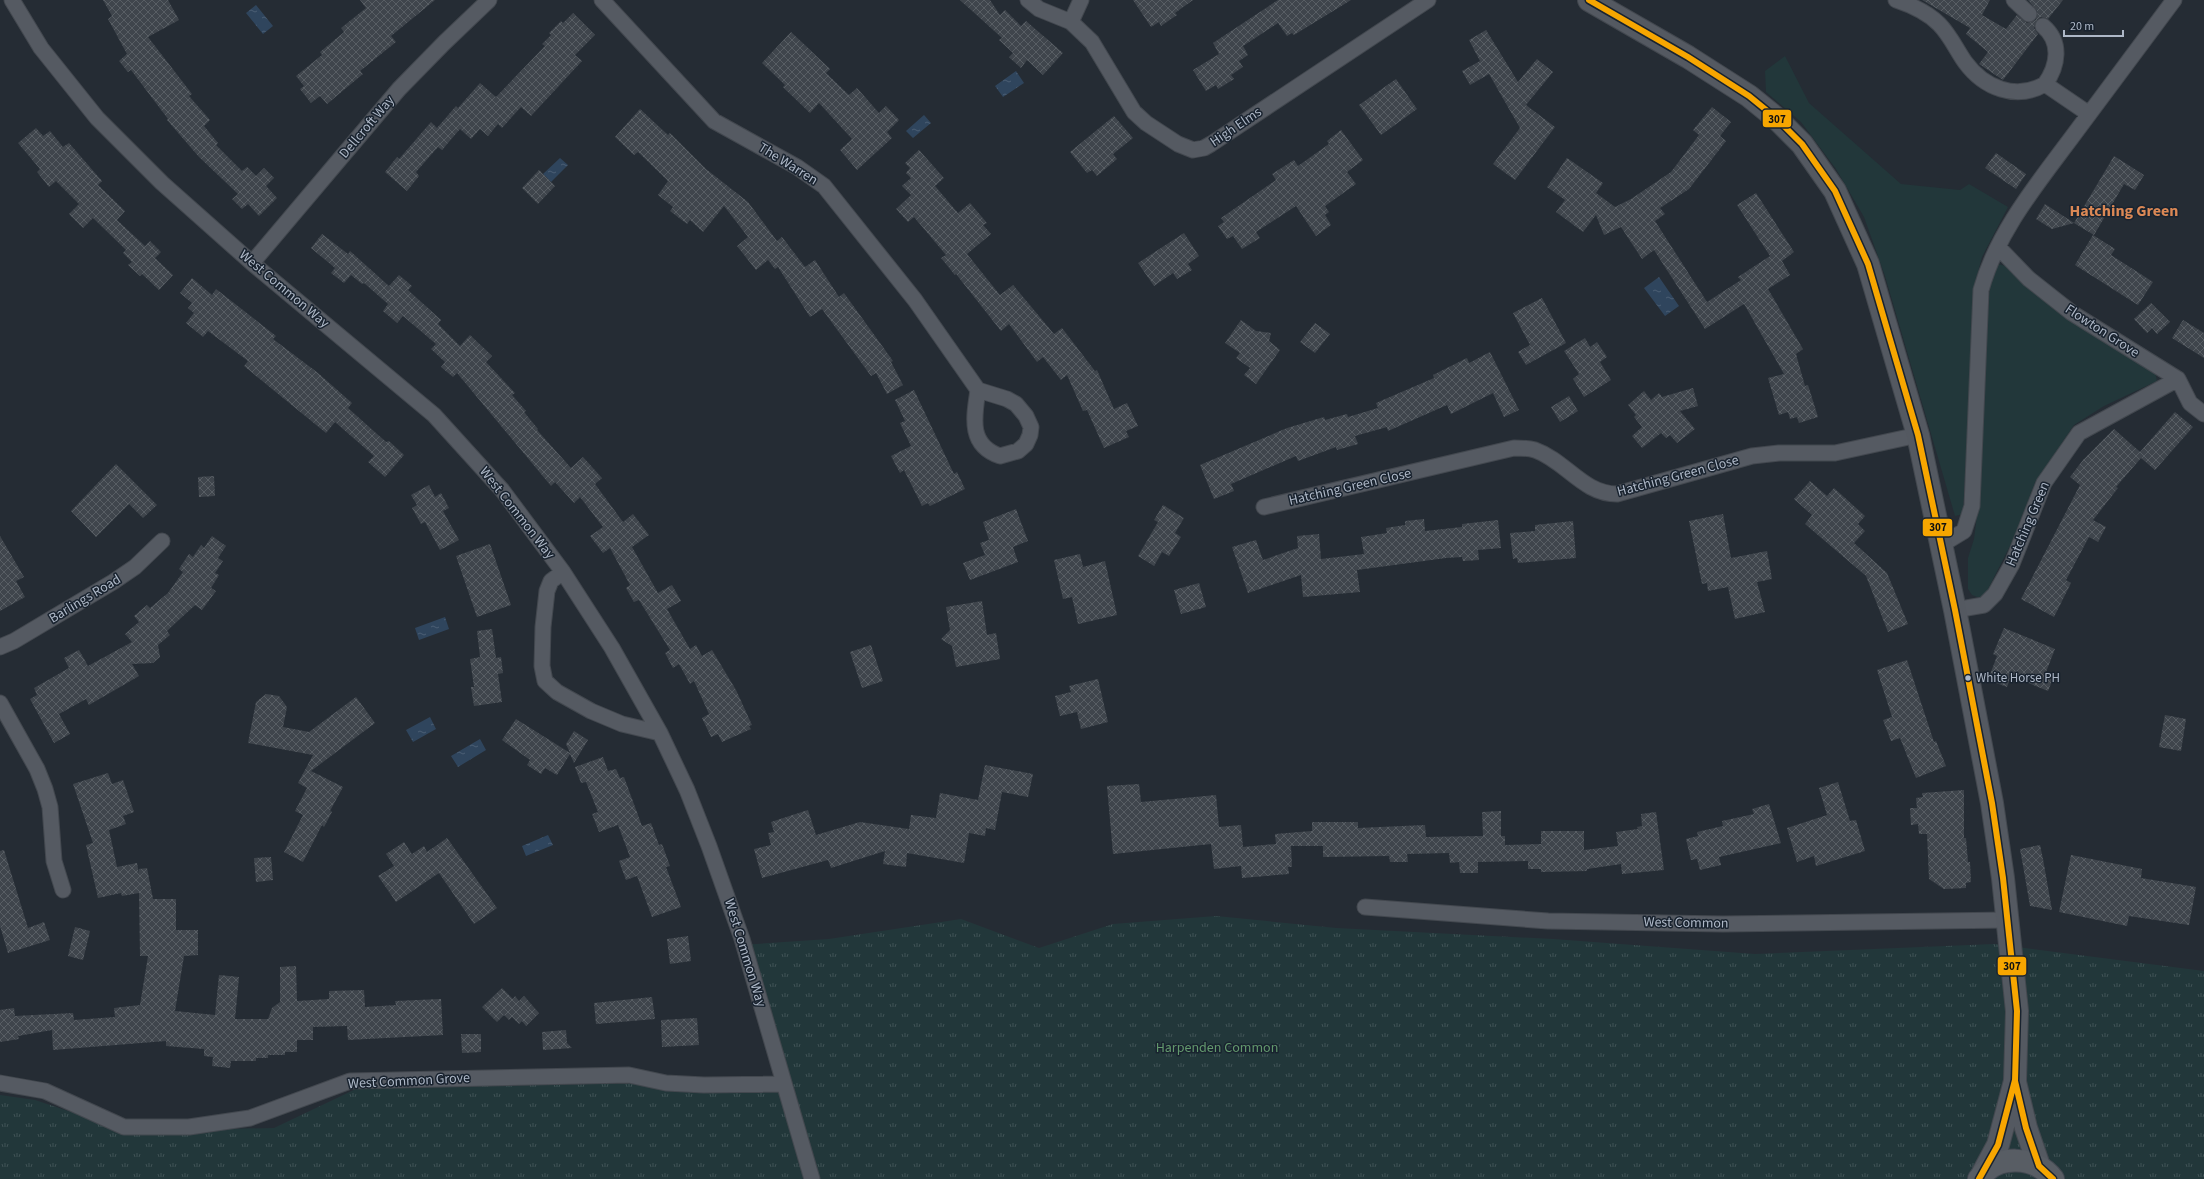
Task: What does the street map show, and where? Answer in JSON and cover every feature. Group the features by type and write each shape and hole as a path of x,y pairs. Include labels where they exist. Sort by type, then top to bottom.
{"main road":[{"path":"1589,0 1688,57 1749,96 1776,118 1802,144 1835,191 1868,264 1918,435 1956,610 1992,803 2008,920 2017,1011 2015,1081 1998,1145 1981,1176"},
{"path":"2015,1081 2026,1128 2046,1173"},
{"path":"1981,1176 1996,1164 2010,1160 2025,1161 2046,1173"}],"street":[{"name":"West Common Way","path":"12,0 42,48 97,118 162,183 252,263 434,415 502,490 563,572 612,648 660,733 687,790 710,846 742,939 812,1179"},
{"name":"Dellcroft Way","path":"252,263 398,89 444,42 489,0"},
{"name":"The Warren","path":"602,0 714,121 797,167 824,186 915,300 978,390"},
{"name":"High Elms","path":"1028,0 1039,9 1071,22 1092,42 1134,112 1161,134 1193,150 1204,148 1211,144 1428,0"},
{"path":"1071,22 1081,0"},
{"path":"1896,0 1916,7 1937,22 1974,72 1995,87 2019,93 2029,92 2045,84 2054,69 2057,54 2053,38 2043,26"},
{"path":"2014,0 2029,14"},
{"path":"1941,545 1964,531 1972,506 1981,290 1986,272 2023,202 2174,0"},
{"path":"2045,84 2089,114"},
{"name":"Flowton Grove","path":"1998,247 2030,279 2072,313 2178,379"},
{"path":"2178,379 2190,403 2204,414"},
{"name":"Hatching Green","path":"1956,610 1984,605 1995,594 2012,564 2044,483 2079,433 2178,379"},
{"path":"978,390 1007,399 1016,404 1026,416 1031,427 1030,435 1026,444 1018,451 1000,456 986,449 979,440 974,427 978,390"},
{"name":"Hatching Green Close","path":"1264,507 1514,448 1536,450 1548,456 1595,490 1606,494 1617,494 1752,456 1779,453 1835,453 1918,435"},
{"name":"Barlings Road","path":"0,647 14,641 113,582 135,567 162,541"},
{"name":"West Common Way","path":"563,572 551,581 547,591 542,666 545,681 557,692 591,710 622,724 660,733"},
{"path":"0,703 37,769 45,789 50,807 54,861 63,890"},
{"name":"West Common","path":"1365,907 1548,921 1723,924 2008,920"},
{"name":"West Common Grove","path":"0,1084 45,1091 124,1127 189,1127 250,1118 350,1081 629,1075 666,1083 704,1085 784,1084"}],"green space":[{"path":"1785,56 1809,103 1901,184 1960,190 1969,184 2008,207 1982,257 1975,283 1963,514 1955,516 1885,276 1864,217 1836,169 1801,122 1766,92 1765,71"},
{"path":"1998,264 2009,267 2155,372 2157,381 2104,406 2074,425 2035,483 2012,542 1987,591 1980,598 1972,595 1968,589 1968,558 1974,539 1979,500 1984,366 1990,283"},
{"name":"Harpenden Common","path":"1216,916 1336,928 1553,939 1755,954 1994,944 2204,971 2204,1179 0,1179 0,1095 35,1100 128,1131 274,1128 358,1088 777,1081 742,945 829,939 961,919 1039,948 1113,924"}],"water":[{"path":"256,5 273,26 263,34 246,13"},
{"path":"1016,71 1024,83 1003,97 995,86"},
{"path":"924,115 931,123 913,138 906,131"},
{"path":"560,158 568,165 551,182 543,174"},
{"path":"1659,277 1679,306 1665,316 1644,288"},
{"path":"445,617 449,629 419,640 415,628"},
{"path":"430,717 436,729 413,742 406,730"},
{"path":"480,739 486,750 458,767 451,756"},
{"path":"548,835 553,845 526,856 522,846"}],"building":[{"path":"103,0 168,0 179,20 148,37 192,94 189,96 210,120 204,126 218,143 216,145 242,171 247,167 256,176 264,168 274,178 266,186 277,198 259,216 248,204 242,209 232,199 238,194 199,157 167,120 168,119 131,70 128,72 119,61 127,54 108,19 112,16"},
{"path":"360,0 435,0 391,36 396,42 360,71 363,74 327,104 320,96 311,103 300,89 304,86 296,76 322,55 320,52 344,32 341,28 366,8"},
{"path":"960,0 990,0 1000,15 1005,10 1021,26 1026,21 1063,53 1043,75 1027,60 1021,68 1009,57 1013,53 999,40 1002,38"},
{"path":"1133,0 1193,0 1175,13 1177,15 1161,26 1159,22 1151,27"},
{"path":"1278,0 1351,0 1294,35 1292,33 1287,36 1278,23 1243,46 1248,55 1239,61 1243,67 1231,75 1234,79 1218,89 1216,85 1206,91 1193,70 1219,54 1213,43"},
{"path":"1922,0 1990,0 1982,15 2006,29 2017,15 2027,23 2036,20 2037,11 2028,0 2063,0 2048,19 2041,17 2037,20 2034,28 2038,34 2003,80 1979,64 1988,52 1966,34 1970,28"},
{"path":"573,13 595,35 575,55 582,61 531,116 521,107 502,128 498,124 488,136 480,129 471,139 460,129 442,150 438,147 416,172 419,176 407,191 385,172 397,157 399,159 431,122 437,128 456,106 458,108 480,83 496,97 545,46 542,44 551,35 549,33 561,21 563,23"},
{"path":"1486,30 1518,82 1537,59 1553,72 1526,105 1555,127 1515,180 1493,164 1520,128 1489,74 1470,85 1462,71 1480,61 1469,40"},
{"path":"791,32 830,69 826,73 849,95 857,88 879,113 886,106 899,120 887,132 892,138 857,170 840,150 852,139 819,103 810,113 783,87 785,85 762,63"},
{"path":"1396,79 1417,109 1381,135 1359,105"},
{"path":"1712,107 1731,122 1720,136 1726,141 1689,189 1660,208 1665,214 1655,221 1707,302 1741,280 1738,277 1770,256 1737,205 1756,193 1794,252 1782,261 1790,275 1768,289 1803,349 1796,354 1805,386 1808,385 1818,417 1799,423 1797,417 1790,419 1788,412 1779,415 1768,378 1784,374 1744,304 1705,329 1654,250 1642,259 1621,227 1604,235 1596,215 1583,232 1556,212 1565,200 1547,187 1567,158 1603,183 1596,193 1615,207 1631,199 1671,172 1699,135 1693,130"},
{"path":"640,109 668,135 670,133 706,169 748,202 777,241 782,237 805,267 815,260 839,297 844,293 893,361 891,362 903,385 887,394 876,373 871,376 822,309 810,317 778,267 775,269 768,260 756,270 737,246 748,237 724,206 703,232 690,220 687,224 670,211 673,207 658,195 668,181 638,152 634,155 615,137"},
{"path":"1114,116 1133,138 1113,154 1117,159 1097,176 1092,170 1087,173 1070,152"},
{"path":"36,128 43,136 50,131 63,147 69,143 102,181 98,185 125,211 117,220 145,246 150,241 161,252 155,258 173,275 159,290 142,274 140,276 128,265 132,262 123,253 126,250 93,218 83,228 69,214 79,204 56,181 49,187 37,172 40,169 18,143"},
{"path":"1341,130 1363,160 1347,172 1356,184 1325,206 1329,212 1325,215 1331,225 1316,236 1296,206 1256,232 1260,238 1242,249 1233,236 1227,239 1218,226 1224,222 1221,218 1276,180 1272,174 1294,160 1298,166 1329,144 1327,141"},
{"path":"919,150 944,178 935,186 958,213 970,203 987,223 983,225 991,234 967,254 1000,295 1013,285 1054,334 1062,328 1095,371 1097,370 1114,409 1127,403 1138,426 1126,431 1129,437 1104,448 1087,410 1083,411 1067,375 1061,380 1043,357 1037,362 1009,324 1001,331 956,274 955,275 941,258 946,255 914,217 908,222 896,209 911,195 902,186 911,178 906,173 910,168 905,163"},
{"path":"1996,153 2026,174 2016,189 1985,168"},
{"path":"2114,156 2144,175 2135,190 2124,184 2094,235 2074,223"},
{"path":"539,170 555,186 538,204 522,188"},
{"path":"2045,204 2074,223 2052,229 2036,219"},
{"path":"1184,233 1199,256 1188,264 1192,270 1177,279 1173,273 1154,286 1138,263"},
{"path":"322,234 348,254 350,251 389,286 399,275 412,286 408,290 441,320 438,324 460,346 470,335 492,356 486,362 515,393 512,395 526,411 524,412 538,429 537,430 571,468 583,457 602,478 595,484 623,522 633,514 649,535 632,547 658,593 672,585 681,601 667,609 690,649 696,645 702,656 712,650 736,690 752,725 749,726 751,729 722,742 718,734 711,737 702,718 709,714 694,681 690,684 679,664 673,668 665,653 670,650 639,600 634,602 626,588 630,585 610,548 603,553 590,536 603,527 580,497 574,503 555,482 551,486 457,373 453,377 441,367 445,362 431,349 436,344 403,316 397,323 383,311 388,304 364,283 362,284 351,275 344,283 331,273 335,268 311,248"},
{"path":"2093,235 2115,249 2111,255 2153,282 2138,305 2075,265"},
{"path":"192,278 212,295 216,289 276,336 273,339 318,373 352,403 348,408 386,442 389,441 404,455 385,477 368,462 374,456 335,422 326,433 244,366 248,361 208,331 203,337 186,323 194,313 188,308 192,303 180,293"},
{"path":"1542,298 1566,343 1526,365 1518,352 1530,345 1513,313"},
{"path":"2151,303 2170,322 2157,334 2152,328 2147,333 2134,319"},
{"path":"1241,320 1256,331 1271,333 1269,341 1280,350 1256,384 1244,375 1250,368 1236,358 1240,353 1225,343"},
{"path":"2183,320 2204,333 2204,358 2172,338"},
{"path":"1315,323 1330,334 1315,353 1300,342"},
{"path":"1585,338 1590,347 1597,342 1607,357 1600,362 1611,380 1584,397 1573,379 1579,374 1564,351"},
{"path":"1490,352 1519,410 1504,417 1493,393 1451,414 1447,405 1388,431 1387,427 1355,436 1358,444 1337,450 1336,447 1298,461 1296,456 1231,484 1234,491 1214,499 1200,465 1287,428 1324,417 1325,420 1347,414 1348,417 1378,408 1376,403 1434,378 1433,375 1467,358 1469,363"},
{"path":"1693,388 1698,406 1680,411 1695,429 1677,443 1670,435 1666,438 1661,433 1642,448 1632,436 1642,427 1634,417 1636,415 1628,405 1644,391 1651,400 1659,393 1662,397"},
{"path":"914,390 954,474 957,472 965,489 930,506 928,503 922,506 904,470 900,473 891,456 911,446 900,423 905,421 895,400"},
{"path":"1569,396 1578,411 1560,422 1551,407"},
{"path":"2175,412 2193,427 2155,470 2141,458 2116,487 2118,488 2093,520 2106,527 2098,542 2089,537 2066,580 2071,583 2054,617 2021,599 2080,485 2070,477 2083,460 2114,429 2140,452"},
{"path":"116,464 157,505 143,518 129,504 96,537 71,511"},
{"path":"214,476 215,496 199,497 198,477"},
{"path":"1810,481 1827,496 1834,488 1865,516 1858,524 1865,531 1854,543 1887,573 1908,624 1888,632 1866,576 1805,524 1812,515 1794,499"},
{"path":"429,485 435,497 441,493 449,508 443,511 459,540 440,550 425,522 421,524 412,508 417,505 411,495"},
{"path":"1163,505 1184,518 1175,533 1181,537 1169,556 1162,552 1154,566 1138,556 1158,522 1154,520"},
{"path":"1016,509 1028,541 1013,547 1018,562 970,580 963,563 985,555 980,543 989,540 983,522"},
{"path":"1723,514 1731,558 1767,551 1772,579 1757,582 1765,612 1735,619 1728,587 1708,591 1707,583 1702,584 1689,521"},
{"path":"1424,519 1425,531 1462,527 1462,524 1498,520 1501,548 1478,550 1479,560 1463,561 1462,557 1446,558 1357,570 1360,592 1303,597 1301,575 1248,593 1232,547 1256,540 1263,560 1298,548 1297,536 1319,534 1321,559 1364,554 1361,537 1387,533 1386,528 1405,525 1405,521"},
{"path":"1573,521 1576,558 1518,563 1517,558 1513,559 1510,533 1535,531 1535,525"},
{"path":"0,536 24,577 16,581 25,597 0,611"},
{"path":"212,536 226,546 218,558 223,561 215,573 219,575 211,588 216,591 202,610 195,605 167,631 170,635 158,645 160,657 153,663 132,664 139,676 89,705 86,699 59,714 70,734 54,743 30,699 37,695 34,688 69,668 64,658 79,650 88,666 132,642 125,634 139,622 134,616 147,605 150,608 168,593 183,572 179,569 189,554 193,557 201,545 204,548"},
{"path":"490,544 511,605 477,617 456,556"},
{"path":"1080,554 1083,567 1105,561 1117,615 1078,624 1072,597 1063,599 1054,560"},
{"path":"1199,583 1206,607 1181,614 1174,590"},
{"path":"982,601 987,635 996,633 1000,659 956,667 952,646 941,639 950,630 946,607"},
{"path":"2004,628 2055,649 2046,672 2054,676 2048,691 2011,676 2007,687 1988,680 1997,656 1993,654"},
{"path":"492,629 496,658 501,657 503,673 498,674 502,702 474,706 471,687 474,687 470,659 480,657 477,631"},
{"path":"871,645 883,681 862,688 850,652"},
{"path":"1907,660 1934,742 1936,741 1946,766 1916,778 1900,738 1891,741 1883,720 1892,717 1877,670"},
{"path":"1098,679 1108,722 1081,729 1077,712 1060,716 1055,696 1071,692 1069,686"},
{"path":"266,694 279,696 287,707 283,727 309,732 356,697 375,723 311,771 343,787 330,811 332,812 324,827 322,825 303,862 284,852 303,815 295,811 307,788 298,783 313,755 248,743 256,702"},
{"path":"2165,715 2186,719 2181,751 2159,747"},
{"path":"516,719 570,753 566,744 574,731 588,740 574,763 570,754 557,775 545,768 541,774 527,765 530,760 502,740"},
{"path":"603,757 608,771 616,769 620,778 624,777 642,826 651,823 659,845 662,844 670,866 666,867 681,907 652,917 637,876 626,880 619,861 630,857 618,825 599,832 592,814 598,812 586,782 581,783 575,767"},
{"path":"985,765 1033,774 1028,797 1002,792 995,830 986,828 985,836 969,833 964,863 907,853 906,867 883,864 885,851 831,868 828,860 762,878 754,849 771,845 768,833 774,832 771,822 808,810 816,835 860,822 909,829 911,815 936,818 940,793 978,800"},
{"path":"108,773 112,784 123,780 134,812 123,816 126,824 109,830 117,867 137,863 139,874 139,869 147,868 153,899 176,899 176,930 198,930 198,955 184,956 175,1011 215,1015 219,975 239,977 235,1019 268,1019 272,1008 280,1002 280,967 296,966 297,1001 329,999 329,991 364,990 365,1007 396,1005 395,1001 441,999 443,1035 348,1040 347,1026 313,1027 313,1040 297,1040 297,1052 285,1052 285,1055 268,1055 268,1058 256,1058 256,1061 231,1061 230,1068 212,1066 213,1057 204,1056 204,1049 166,1046 166,1041 53,1050 52,1030 18,1036 19,1039 0,1042 0,1010 14,1008 15,1016 73,1013 74,1020 115,1017 114,1008 140,1005 148,956 140,956 139,893 122,896 121,893 98,898 86,845 93,843 73,784"},
{"path":"1838,782 1850,821 1856,820 1865,851 1816,866 1814,856 1797,862 1787,828 1827,815 1819,788"},
{"path":"1139,784 1141,802 1216,795 1219,827 1241,825 1243,847 1276,844 1275,834 1312,831 1312,822 1358,822 1358,828 1425,825 1426,837 1483,836 1482,812 1501,811 1501,836 1505,836 1505,845 1541,844 1541,831 1584,831 1584,850 1618,846 1616,832 1638,829 1637,827 1642,826 1641,814 1656,812 1664,870 1622,874 1621,864 1587,869 1587,871 1541,872 1541,869 1528,869 1528,861 1478,862 1478,873 1460,873 1459,862 1450,863 1449,853 1407,854 1408,862 1390,862 1389,856 1323,857 1323,846 1291,846 1292,867 1288,867 1289,874 1242,878 1241,866 1214,869 1211,844 1113,854 1107,786"},
{"path":"1964,790 1964,838 1966,838 1968,862 1970,862 1971,882 1966,883 1966,888 1944,889 1929,879 1927,834 1919,834 1918,824 1911,825 1910,808 1917,808 1916,798 1923,797 1922,793"},
{"path":"1769,804 1781,843 1719,857 1721,865 1700,870 1697,859 1691,860 1686,839 1698,836 1697,832 1723,826 1722,821 1754,814 1752,809"},
{"path":"447,838 497,908 474,924 439,873 396,902 378,876 394,866 386,854 404,842 412,854 424,846 427,852"},
{"path":"2040,845 2052,910 2030,906 2020,849"},
{"path":"4,850 28,928 44,922 50,940 8,953 0,926 0,851"},
{"path":"2071,855 2142,869 2141,878 2196,887 2189,925 2129,916 2127,926 2059,912"},
{"path":"271,857 273,880 256,882 254,858"},
{"path":"75,927 90,931 83,960 68,956"},
{"path":"688,936 691,961 670,964 667,939"},
{"path":"502,988 513,999 515,996 519,1001 524,996 539,1013 526,1026 522,1021 519,1024 512,1017 509,1020 504,1015 497,1022 482,1007"},
{"path":"652,997 655,1019 596,1024 594,1003"},
{"path":"697,1018 699,1045 662,1047 661,1020"},
{"path":"566,1030 567,1043 572,1048 543,1050 542,1032"},
{"path":"461,1034 481,1034 481,1052 462,1053"}],"transit line":[{"name":"307","path":"1589,0 1688,57 1749,96 1776,118 1802,144 1835,191 1868,264 1918,435 1955,610 1992,803 2003,878 2017,1011 2015,1081 2026,1128 2039,1166 2053,1179"},
{"name":"307","path":"1979,1179 1998,1145 2015,1080"}],"place":[{"name":"White Horse PH","path":"1968,678"}],"district":[{"name":"Hatching Green","path":"2124,211"}]}
